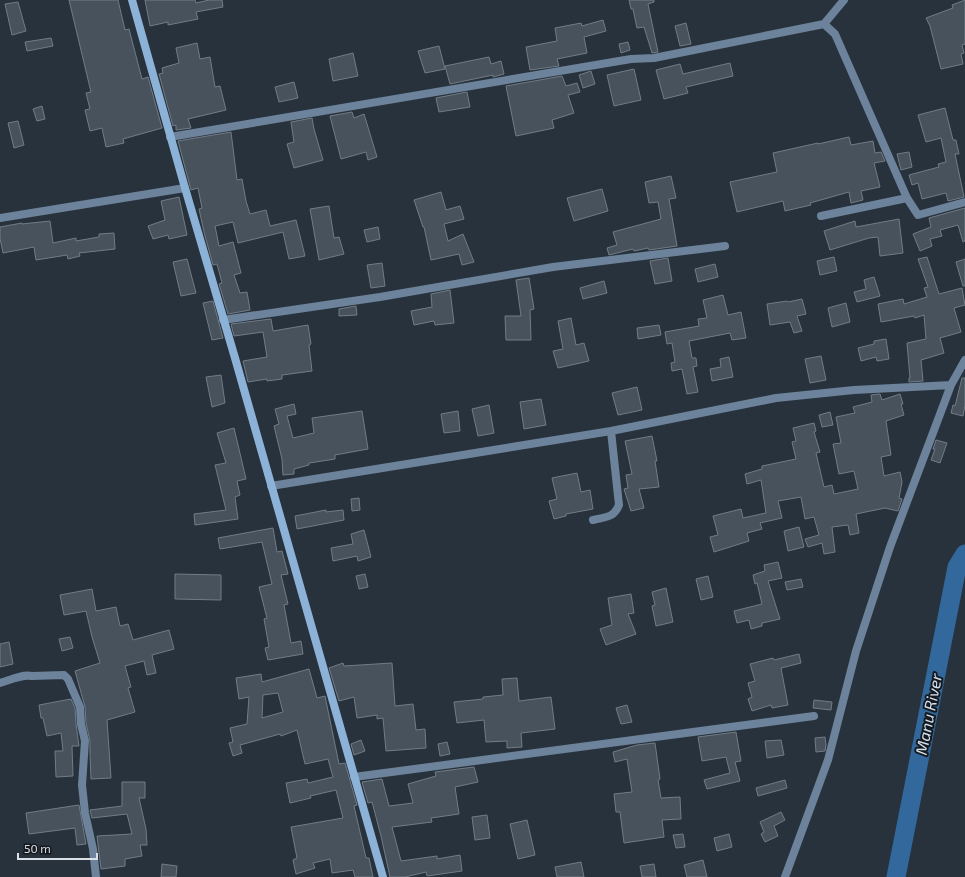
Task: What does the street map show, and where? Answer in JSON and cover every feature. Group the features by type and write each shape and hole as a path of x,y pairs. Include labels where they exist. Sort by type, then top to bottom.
{"main road":[{"path":"132,0 184,188 383,877"}],"street":[{"path":"170,137 631,59 654,58 824,24 844,0"},
{"path":"824,24 835,34 907,198 918,215 965,202"},
{"path":"0,218 184,188"},
{"path":"821,216 907,198"},
{"path":"223,320 380,297 553,267 725,246"},
{"path":"785,877 828,760 856,652 890,547 951,385 965,360"},
{"path":"271,486 611,431 776,398 854,390 951,385"},
{"path":"593,520 616,513 619,505 611,431"},
{"path":"0,683 28,675 64,675 68,679 80,707 81,724 85,741 82,785 85,813 93,848 96,877"},
{"path":"354,777 814,716"}],"building":[{"path":"69,0 118,0 125,30 129,29 142,79 148,77 162,128 123,139 124,143 106,147 102,128 90,131 85,110 90,109 86,93 91,92"},
{"path":"145,0 195,0 196,3 209,0 222,0 223,7 196,12 198,19 168,25 168,22 150,26"},
{"path":"629,0 654,0 654,2 648,4 658,52 652,53 644,27 637,28 633,9 631,9"},
{"path":"965,0 965,44 962,45 964,53 961,54 963,64 941,69 930,26 926,18 953,8 952,5"},
{"path":"18,2 26,31 12,35 5,4"},
{"path":"603,20 606,31 584,37 587,53 557,59 559,66 530,70 526,47 557,41 555,28 581,23 582,26"},
{"path":"686,23 691,44 680,46 675,26"},
{"path":"51,38 53,46 27,51 25,42"},
{"path":"628,42 630,50 621,53 619,44"},
{"path":"197,43 200,59 210,57 215,87 220,86 226,110 188,119 191,128 176,130 176,125 173,126 159,74 163,73 162,68 179,63 176,48"},
{"path":"439,46 445,69 425,73 418,51"},
{"path":"353,53 358,76 333,81 329,59"},
{"path":"489,57 491,64 501,61 504,74 450,84 445,66"},
{"path":"730,63 733,76 686,87 688,93 664,99 656,70 680,64 683,74"},
{"path":"634,69 641,100 614,106 607,75"},
{"path":"591,71 595,84 583,88 579,75"},
{"path":"562,76 566,86 577,83 580,92 568,95 574,113 552,120 554,128 516,136 506,86"},
{"path":"294,82 298,98 279,102 275,87"},
{"path":"467,92 470,107 439,112 436,98"},
{"path":"42,106 45,119 37,121 33,109"},
{"path":"945,108 953,140 956,140 959,154 955,154 964,197 948,201 946,193 922,199 918,183 912,185 909,175 939,167 938,164 946,162 941,138 926,142 918,115"},
{"path":"352,112 354,118 364,114 377,157 368,160 366,152 341,159 330,116"},
{"path":"312,118 323,160 294,168 287,144 294,142 291,122"},
{"path":"18,121 24,145 14,148 8,123"},
{"path":"231,132 237,180 242,179 250,214 266,210 270,226 296,220 305,256 289,259 283,232 238,243 233,222 215,226 219,246 233,242 241,273 234,275 240,293 247,292 250,310 228,314 219,284 222,283 217,264 213,265 204,232 199,209 202,208 198,188 191,190 178,141"},
{"path":"849,137 851,145 873,141 875,153 881,152 885,161 874,163 880,187 861,191 863,200 851,203 849,192 810,203 811,205 785,211 783,201 737,212 730,182 777,172 773,153"},
{"path":"909,152 912,167 901,170 897,154"},
{"path":"671,176 676,198 669,199 677,246 649,250 648,248 634,251 633,249 609,255 607,248 617,245 613,232 661,219 658,202 649,203 645,182"},
{"path":"602,189 608,211 574,221 567,198"},
{"path":"441,192 446,210 460,206 464,219 444,224 448,241 463,234 474,262 462,265 459,254 431,260 424,227 414,200"},
{"path":"179,197 187,235 169,239 168,235 153,239 148,226 165,220 161,201"},
{"path":"329,206 334,238 339,237 344,254 319,260 310,209"},
{"path":"965,208 965,241 963,242 958,225 940,230 942,236 930,239 932,246 920,251 913,234 931,227 929,218"},
{"path":"899,219 903,253 880,256 878,237 869,238 830,250 824,231 855,221 856,227"},
{"path":"50,221 53,243 76,238 76,241 99,237 99,234 114,233 115,249 79,253 80,256 68,259 67,255 36,260 34,247 3,253 0,238 0,227 22,223"},
{"path":"378,227 380,239 367,242 364,230"},
{"path":"834,257 837,271 820,275 817,261"},
{"path":"927,257 939,294 962,288 965,305 954,308 961,332 940,338 944,353 921,360 923,381 909,382 910,378 907,343 926,339 924,315 915,318 914,316 881,322 878,304 903,299 904,304 927,297 924,288 928,287 918,259"},
{"path":"668,258 672,281 655,284 650,261"},
{"path":"187,259 196,293 181,296 173,262"},
{"path":"965,259 965,286 963,286 956,262"},
{"path":"382,263 385,286 371,288 367,265"},
{"path":"715,264 718,277 698,282 695,269"},
{"path":"874,277 880,296 857,302 854,292 866,289 864,280"},
{"path":"529,278 534,309 530,310 531,340 506,340 505,316 521,316 516,280"},
{"path":"604,281 607,293 583,299 580,288"},
{"path":"450,290 454,323 435,325 434,321 414,325 411,311 432,307 431,294"},
{"path":"723,295 728,315 741,312 746,338 732,340 730,333 689,341 692,358 696,358 697,366 693,367 698,392 687,394 682,369 672,371 671,363 675,362 672,343 667,344 665,332 699,326 698,319 707,318 703,300"},
{"path":"802,299 806,314 797,316 802,331 794,333 790,322 770,325 767,304"},
{"path":"213,301 223,338 212,340 203,303"},
{"path":"846,303 850,322 832,327 828,308"},
{"path":"356,306 357,315 339,316 339,309"},
{"path":"571,318 576,345 584,343 589,361 558,368 553,351 563,349 558,321"},
{"path":"271,319 273,331 308,325 311,344 309,345 312,371 282,375 282,379 267,381 267,379 248,382 243,361 267,357 263,332 234,336 231,324"},
{"path":"659,325 661,335 638,339 637,328"},
{"path":"886,339 889,359 877,361 876,357 861,361 858,348 874,344 874,341"},
{"path":"821,356 826,380 810,383 805,359"},
{"path":"729,357 733,377 712,381 710,369 721,367 720,359"},
{"path":"221,375 225,403 212,407 206,377"},
{"path":"962,378 965,378 965,405 963,416 951,413 953,405 955,406"},
{"path":"637,387 642,410 618,415 612,393"},
{"path":"880,394 882,400 900,394 903,404 901,404 904,415 886,421 891,455 881,457 884,476 900,472 902,482 899,498 902,499 898,511 885,508 856,514 859,533 850,535 848,525 832,527 835,552 824,554 822,543 808,547 805,539 819,535 814,517 805,519 801,497 778,501 782,518 760,523 762,529 747,533 749,541 714,552 710,537 718,535 713,516 741,509 743,518 766,513 761,480 747,484 745,474 762,469 762,466 796,459 792,442 796,441 793,428 814,423 816,431 814,432 820,452 816,453 824,487 832,485 834,494 858,489 854,471 839,474 833,444 841,443 836,417 855,413 853,407 872,402 871,395"},
{"path":"541,399 546,425 524,429 520,402"},
{"path":"294,404 296,414 287,416 293,438 314,433 312,418 362,411 368,449 335,455 335,459 309,463 309,465 294,469 294,474 283,475 282,459 274,426 279,424 275,409"},
{"path":"489,405 494,433 478,436 472,409"},
{"path":"458,411 460,431 444,433 441,414"},
{"path":"830,412 833,425 822,427 819,415"},
{"path":"234,428 246,479 237,481 240,495 235,497 238,519 195,525 194,514 226,510 215,465 226,463 217,433"},
{"path":"652,436 657,461 655,461 659,487 639,489 644,508 631,511 624,489 628,488 626,475 632,474 625,441"},
{"path":"936,440 947,443 940,463 931,460 935,449 933,449"},
{"path":"577,473 581,492 590,490 593,509 566,514 566,516 554,519 549,501 557,499 552,478"},
{"path":"359,498 360,510 352,511 351,499"},
{"path":"326,510 326,512 343,510 344,520 297,529 295,516"},
{"path":"799,527 804,547 788,551 784,531"},
{"path":"273,528 277,552 282,551 288,574 281,575 288,604 284,605 291,643 301,641 303,654 268,660 265,648 269,647 264,619 267,618 259,587 272,584 262,542 220,549 218,538"},
{"path":"364,530 371,557 358,561 357,556 333,561 331,548 353,544 351,534"},
{"path":"778,562 782,578 768,581 780,619 762,623 762,626 751,629 749,620 737,623 734,611 762,604 757,583 755,584 753,575 765,571 764,565"},
{"path":"175,574 221,575 221,600 175,599"},
{"path":"365,574 368,587 359,589 356,576"},
{"path":"708,576 713,597 701,600 696,579"},
{"path":"801,579 803,587 787,590 785,582"},
{"path":"666,588 673,622 656,626 652,606 655,605 652,592"},
{"path":"92,589 96,611 116,607 120,626 128,624 133,640 169,630 174,649 152,655 156,673 147,675 144,661 125,666 131,687 128,688 135,712 107,720 111,778 91,779 90,741 86,723 85,707 75,671 100,663 86,611 64,615 60,595"},
{"path":"631,594 634,613 628,614 636,634 606,645 600,629 612,625 608,598"},
{"path":"70,637 73,648 62,651 59,639"},
{"path":"9,642 13,664 0,667 0,644"},
{"path":"799,654 801,663 781,668 788,705 772,708 771,705 752,711 748,699 752,697 748,683 755,681 750,664 773,658 774,660"},
{"path":"343,663 344,666 392,663 395,706 413,704 416,730 425,729 426,748 386,751 383,718 377,719 377,715 357,718 354,697 339,701 329,668"},
{"path":"309,669 317,698 325,696 339,764 345,763 357,805 354,806 366,858 369,858 373,877 355,877 353,870 332,873 330,859 313,863 315,868 296,874 293,860 297,858 291,827 343,818 336,790 310,796 311,798 290,803 286,783 307,779 308,783 333,777 328,759 305,764 297,730 281,736 280,734 240,745 242,753 233,756 229,743 233,742 230,728 247,724 249,697 239,699 236,678 261,674 262,682","holes":["278,693 283,712 262,718 263,695"]},
{"path":"517,678 519,701 551,697 555,729 521,733 522,747 507,748 507,741 486,742 484,720 457,723 454,702 503,695 502,679"},
{"path":"71,699 75,708 79,746 72,746 73,776 56,777 55,751 63,751 61,733 47,736 43,718 41,718 39,705"},
{"path":"814,700 832,702 831,710 813,708"},
{"path":"627,705 632,722 621,724 616,708"},
{"path":"736,732 741,761 735,762 740,781 707,789 704,780 730,773 726,757 702,761 698,737"},
{"path":"825,737 825,751 816,752 815,738"},
{"path":"361,740 365,751 354,755 351,744"},
{"path":"781,740 784,755 767,758 765,741"},
{"path":"447,742 450,754 440,756 438,744"},
{"path":"655,743 661,798 680,797 681,819 662,820 664,837 624,843 620,812 616,812 614,794 632,792 627,759 615,762 613,752 637,745"},
{"path":"474,767 478,782 455,787 459,814 431,818 432,822 392,827 401,861 437,856 437,859 460,855 462,871 427,876 426,872 405,877 390,877 372,802 368,803 362,782 382,779 389,806 413,803 408,784 436,776 435,772"},
{"path":"785,780 787,788 758,796 756,788"},
{"path":"122,782 145,782 145,798 139,798 146,829 147,845 140,845 142,856 125,859 125,866 101,869 97,836 132,834 127,814 92,818 90,810 122,806"},
{"path":"79,805 86,844 77,845 75,828 29,834 26,813"},
{"path":"781,812 785,820 774,826 778,836 765,842 761,834 764,832 760,822"},
{"path":"487,815 490,838 475,840 472,817"},
{"path":"527,820 535,855 518,859 510,824"},
{"path":"683,834 685,847 676,848 673,835"},
{"path":"729,834 732,847 717,851 714,838"},
{"path":"703,860 707,877 687,877 684,865"},
{"path":"581,862 584,877 557,877 555,867"},
{"path":"162,864 177,866 176,877 161,877"},
{"path":"654,864 656,877 642,877 640,866"}],"waterway":[{"name":"Manu River","path":"896,877 957,567 965,554"}]}
